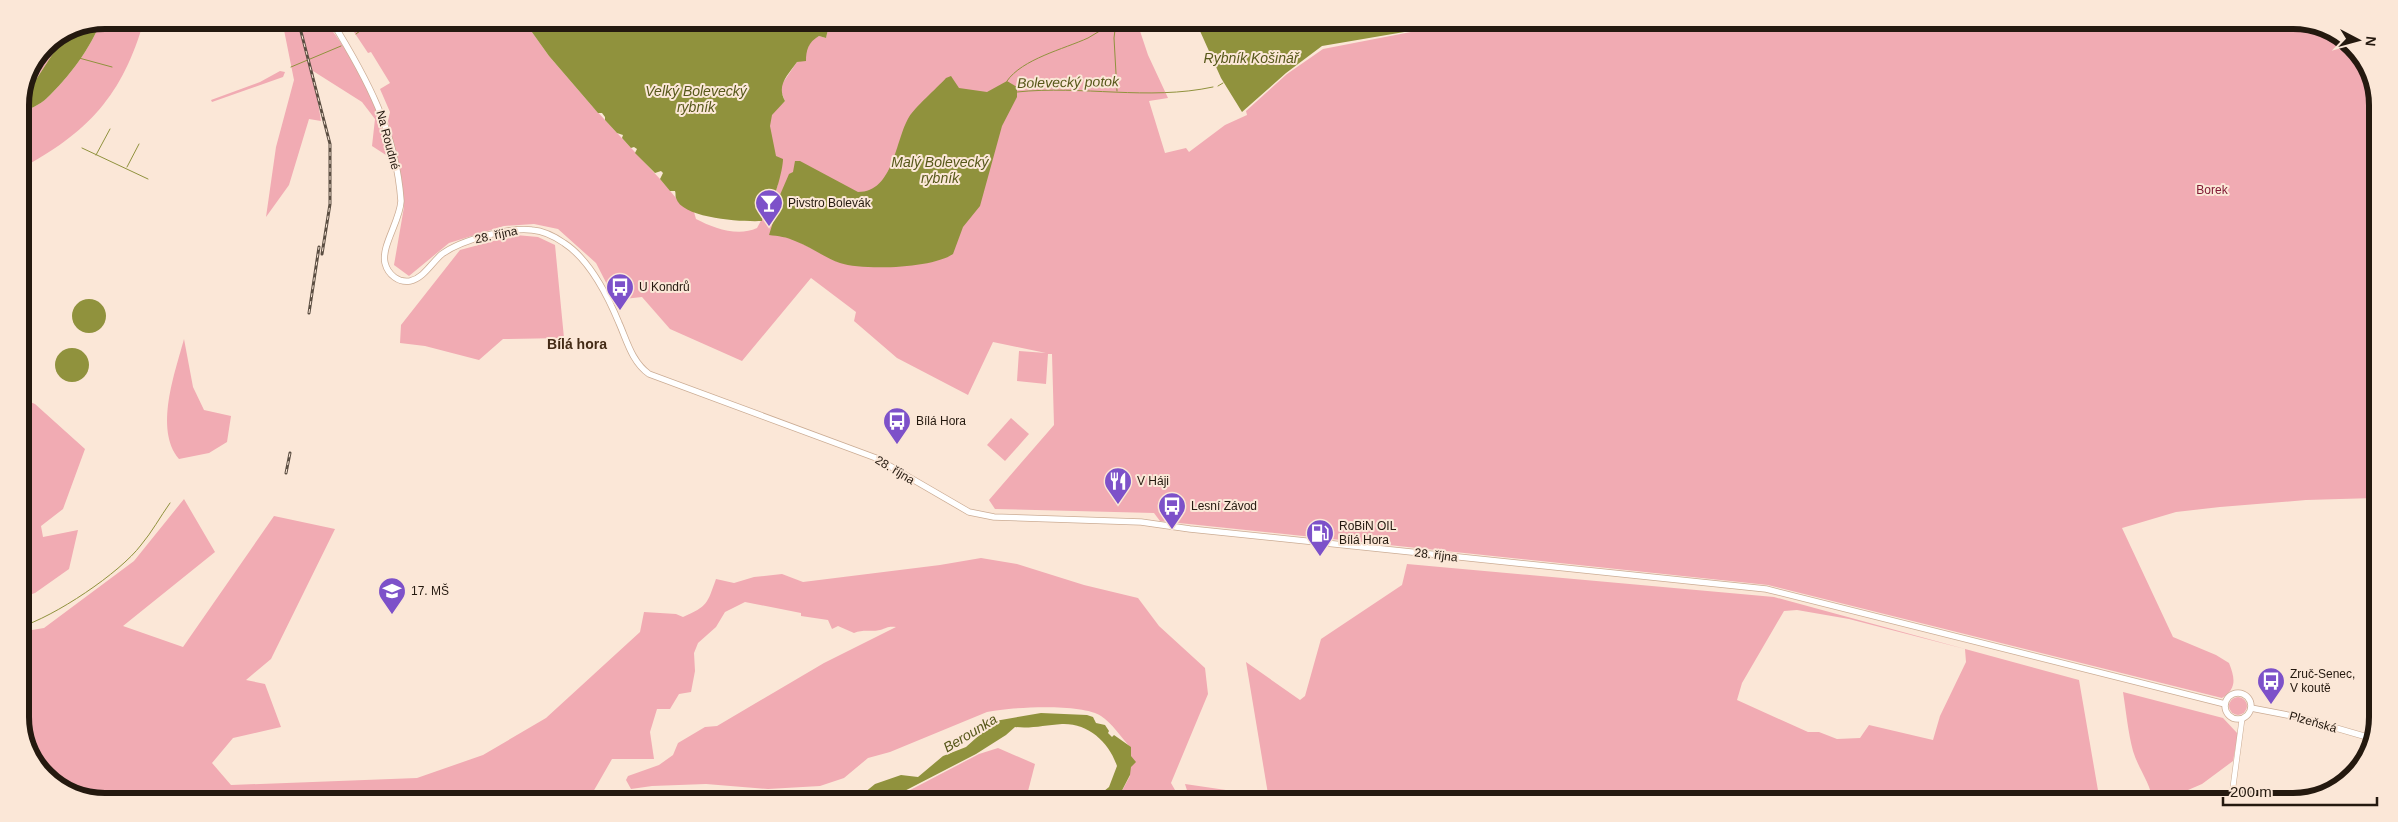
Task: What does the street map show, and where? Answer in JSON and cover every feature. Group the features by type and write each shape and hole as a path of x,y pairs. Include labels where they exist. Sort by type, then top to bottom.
{"main road":[{"name":"Na Roudné","path":"336,29 375,96 383,118 395,166 400,207 386,254 387,269"},
{"name":"28. října","path":"387,269 398,280 410,281 417,278 440,256 460,244 521,230 548,234 566,244 586,263 610,303 634,358 649,374 876,458 946,500 978,514 994,517 1142,522 1190,529 1774,591 2225,704"},
{"path":"2240,693 2249,699 2251,708 2249,714 2242,719 2236,719 2229,715 2225,704 2229,697 2240,693"},
{"name":"Plzeňská","path":"2251,708 2296,717 2366,737"}],"street":[{"path":"2232,793 2242,719"}],"green space":[{"path":"105,29 141,29 125,70 100,109 84,126 65,141 29,164 29,110 44,100 63,81 85,52 96,31"},
{"path":"284,29 331,29 347,51 366,85 380,120 389,157 372,146 375,119 362,102 313,71 321,121 309,119 289,185 266,217 276,147 294,80"},
{"name":"Borek","path":"530,29 549,56 592,106 682,205 694,212 696,219 718,228 742,232 757,228 763,217 760,214 768,207 778,185 747,134 785,101 781,91 782,84 797,62 806,59 805,52 812,40 819,36 826,38 828,29 1139,29 1148,55 1168,98 1149,101 1165,153 1186,148 1189,152 1225,125 1247,115 1246,111 1287,74 1323,49 1416,31 1417,29 2303,29 2333,41 2333,65 2358,65 2368,90 2369,498 2306,500 2176,512 2122,528 2173,637 2216,655 2229,663 2233,674 2233,683 2230,691 2222,698 1768,585 1160,521 1154,513 995,509 989,500 1054,425 1052,354 1048,354 1046,384 1017,381 1019,351 1046,353 993,342 968,395 897,358 854,321 856,312 811,278 742,361 670,329 642,297 615,300 596,263 558,229 534,224 504,226 449,243 409,276 394,265 404,207 388,121 390,112 380,89 390,83 371,52 368,53 354,32 348,30","holes":["910,178 838,262 795,240"]},
{"path":"57,47 31,87 42,63"},
{"path":"280,71 285,72 283,77 212,102 211,100 260,82"},
{"path":"516,235 538,237 555,245 564,338 503,339 479,360 425,346 400,343 401,325 460,250"},
{"path":"184,339 193,387 204,410 231,416 227,442 209,453 179,459 172,447 167,417 172,384"},
{"path":"29,402 35,404 85,449 63,509 41,526 43,537 78,530 69,569 35,593 29,595"},
{"path":"1011,418 1029,434 1005,461 987,445"},
{"path":"184,499 215,552 123,626 183,647 274,516 335,529 271,659 246,680 265,684 281,727 233,738 212,763 231,785 417,778 483,755 546,718 640,632 644,612 676,614 683,617 706,603 716,579 734,583 754,577 782,574 803,582 981,558 1017,564 1084,585 1138,598 1159,626 1205,668 1208,694 1171,783 1177,793 1121,793 1130,776 1130,747 1113,726 1101,716 1092,712 1046,707 987,712 890,752 868,758 844,778 820,786 768,789 706,784 652,786 631,789 626,780 628,776 659,765 673,755 678,743 705,727 717,726 824,663 896,627 854,633 838,626 832,629 828,620 801,616 801,613 745,602 725,612 716,627 698,643 694,653 695,671 691,692 679,694 670,709 657,709 650,732 654,759 612,759 592,793 95,793 71,785 51,771 39,755 33,741 29,722 29,630 44,628 134,561"},
{"path":"1407,564 1774,597 2079,680 2098,793 1268,793 1246,662 1300,700 1305,696 1321,639 1402,585","holes":["1797,610 1849,619 1965,649 1966,662 1940,716 1933,740 1869,725 1860,738 1837,739 1819,732 1808,732 1737,700 1742,683 1784,611"]},
{"path":"2123,692 2223,718 2238,734 2233,761 2202,784 2181,793 2151,793 2133,751"},
{"path":"2234,697 2242,697 2247,702 2245,713 2234,715 2229,710 2229,702"},
{"path":"998,748 1035,764 1028,793 904,793 979,754"},
{"path":"1185,784 1246,793 1188,793"}],"water":[{"name":"Velký Bolevecký rybník","path":"530,29 828,29 826,38 819,36 812,41 807,50 806,61 797,62 782,85 785,101 772,115 770,126 776,156 783,159 783,164 772,201 766,211 760,214 763,216 762,221 714,218 689,211 681,205 676,198 675,191 670,191 660,179 663,173 661,171 655,173 635,153 637,149 631,148 622,138 623,135 617,133 605,120 602,113 598,113 549,56"},
{"name":"Rybník Košinář","path":"1199,29 1416,29 1322,46 1286,73 1242,112 1221,78"},
{"path":"97,30 85,52 63,81 44,100 29,110 31,87 57,47 76,35"},
{"name":"Malý Bolevecký rybník","path":"951,76 959,88 987,92 1007,81 1017,87 1017,97 1002,126 980,206 963,227 953,254 943,259 915,265 865,267 834,261 792,240 769,235 773,222 770,218 789,174 793,172 795,161 800,161 858,192 870,190 879,184 892,163 909,117 946,78"},
{"path":"89,299 96,300 101,304 105,309 105,323 101,328 96,332 89,333 82,332 77,328 73,323 72,316 73,309 77,304 82,300"},
{"path":"72,348 79,349 84,353 88,358 88,372 84,377 79,381 72,382 65,381 60,377 56,372 55,365 56,358 60,353 65,349"},
{"path":"1041,713 1087,715 1093,717 1096,723 1105,725 1112,737 1114,735 1131,747 1131,756 1136,762 1131,767 1130,775 1121,793 1102,793 1109,787 1117,766 1109,749 1096,736 1089,731 1072,725 1015,727 976,754 901,793 864,793 875,784 901,775 918,777 943,756 966,747 995,721"},
{"path":"692,790 707,793 677,793"}],"waterway":[{"name":"Bolevecký potok","path":"356,34 363,29"},
{"path":"1007,81 1014,73 1044,55 1088,38 1103,29"},
{"path":"1115,29 1117,91"},
{"name":"Bolevecký potok","path":"291,67 341,46"},
{"name":"Bolevecký potok","path":"79,58 112,67"},
{"name":"Bolevecký potok","path":"1218,86 1223,83"},
{"name":"Bolevecký potok","path":"1017,92 1066,90 1164,93 1213,87"},
{"path":"96,155 110,129"},
{"path":"127,167 139,144"},
{"path":"82,148 148,179"},
{"path":"29,624 68,604 118,568 145,540 170,503"}],"railway":[{"path":"300,29 330,144 330,204 322,254"},
{"path":"309,313 319,247"},
{"path":"286,473 290,453"}],"place":[{"name":"Pivstro Bolevák","path":"769,227"},
{"name":"U Kondrů","path":"620,311"},
{"name":"Bílá Hora","path":"897,445"},
{"name":"V Háji","path":"1118,505"},
{"name":"Lesní Závod","path":"1172,530"},
{"name":"RoBiN OIL Bílá Hora","path":"1320,557"},
{"name":"17. MŠ","path":"392,615"},
{"name":"Zruč-Senec, V koutě","path":"2271,705"}],"district":[{"name":"Bílá hora","path":"577,344"}],"water label":[{"name":"Berounka","path":"970,733"}]}
